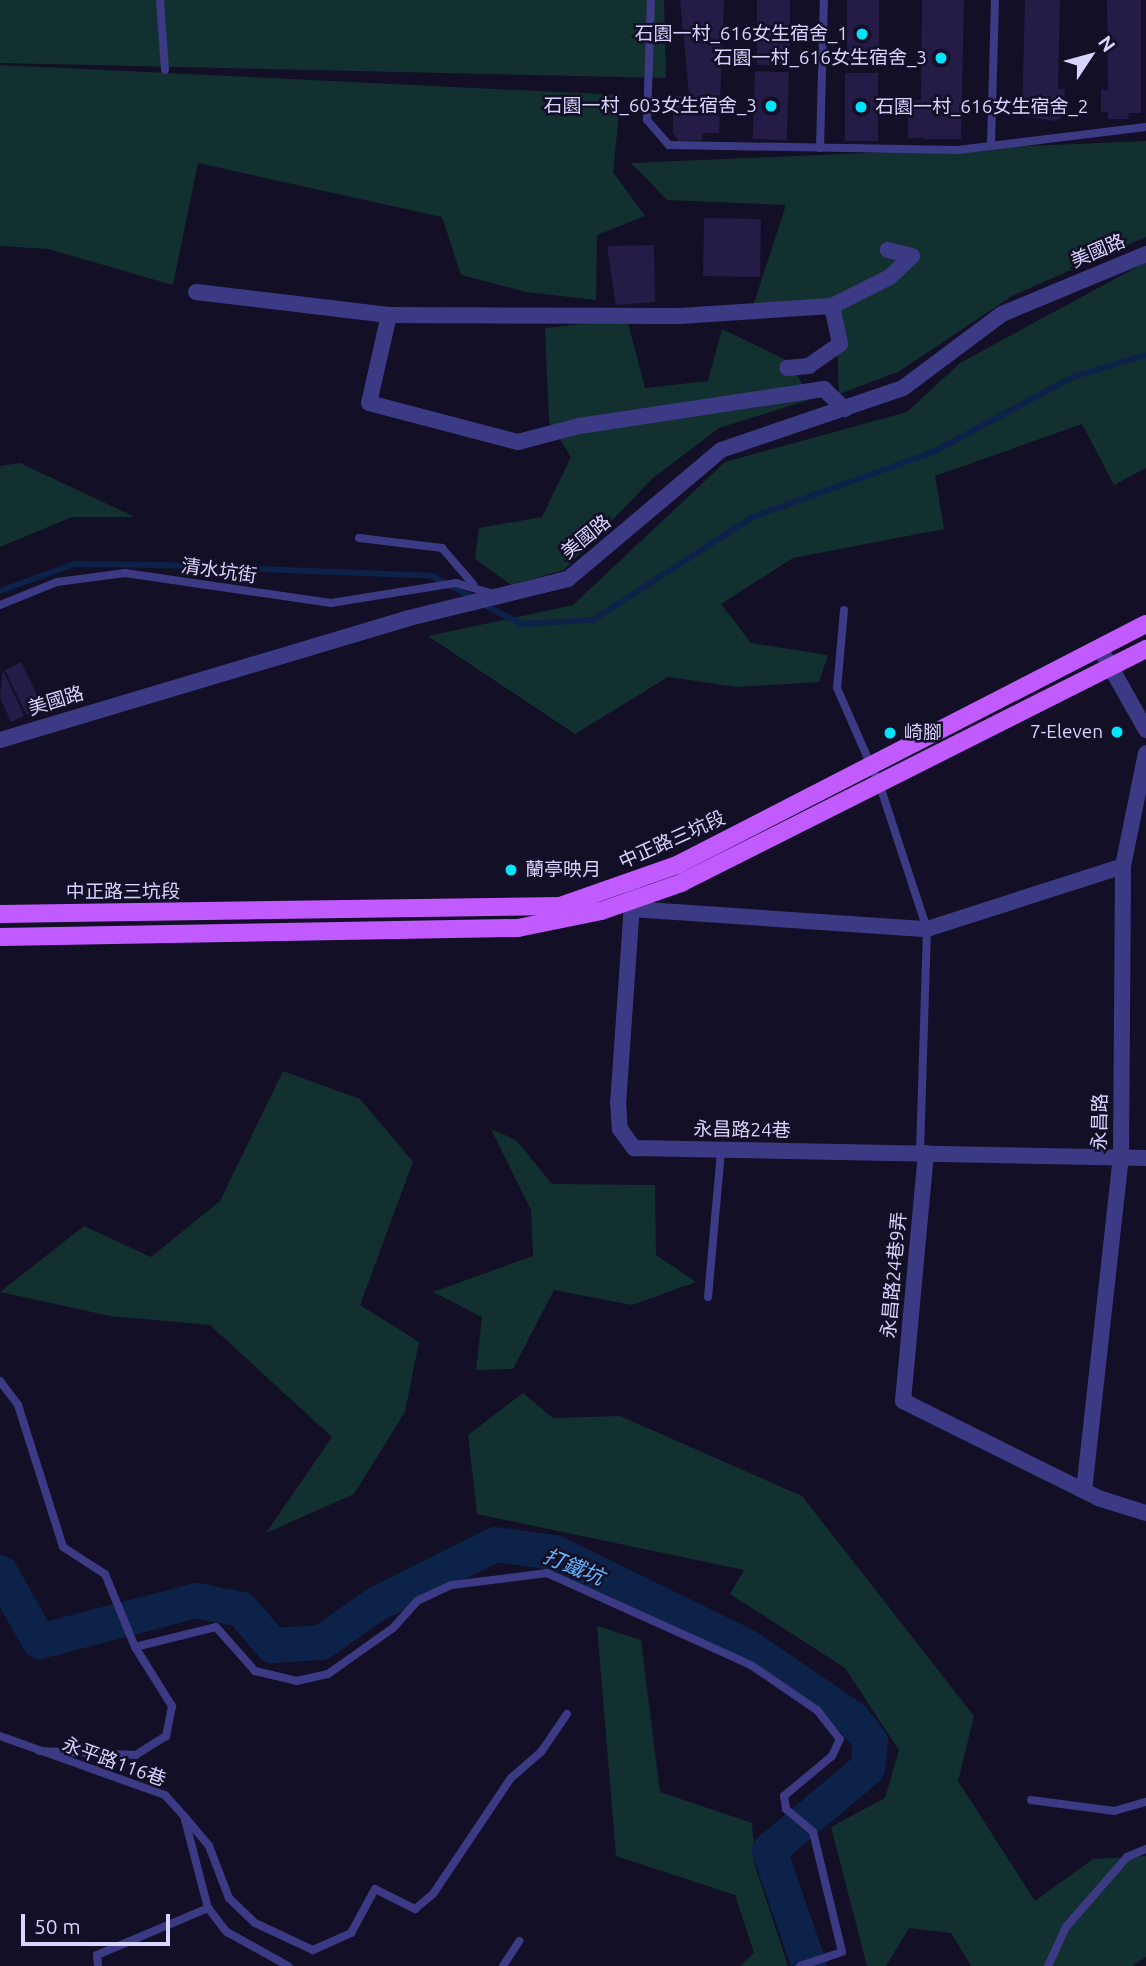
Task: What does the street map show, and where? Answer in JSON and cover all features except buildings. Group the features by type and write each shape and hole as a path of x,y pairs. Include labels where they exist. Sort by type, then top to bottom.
{"main road":[{"name":"中正路三坑段","path":"0,914 560,906 634,881 1101,650 1146,624"},
{"name":"中正路三坑段","path":"0,937 518,928 631,904 681,883 880,786 1113,669 1146,649"}],"street":[{"path":"196,292 389,315 680,316 832,306 890,277 912,256 888,250"},
{"name":"美國路","path":"0,740 459,605 568,579 721,450 903,388 1002,314 1146,254"},
{"path":"787,368 809,366 840,344 832,306"},
{"path":"389,315 369,403 518,442 579,426 824,389 845,409"},
{"path":"1101,650 1146,730"},
{"name":"永昌路","path":"1084,1491 1121,1157 1123,866 1146,753"},
{"path":"631,904 927,929 1123,866"},
{"name":"永昌路24巷","path":"634,881 620,1129 634,1148 1146,1158"},
{"name":"永昌路24巷9弄","path":"923,1153 903,1401 1084,1491"},
{"path":"1084,1491 1146,1513"}],"lane":[{"path":"160,0 165,70"},
{"path":"651,0 647,120 669,145 820,148 991,144 1146,127"},
{"path":"820,148 824,0"},
{"path":"991,144 995,0"},
{"path":"359,538 442,548 473,584 494,597"},
{"name":"清水坑街","path":"0,604 57,582 125,573 331,603 456,583 473,584"},
{"path":"844,610 837,688 880,786 927,929 923,1153"},
{"path":"708,1297 721,1151"},
{"path":"0,1381 18,1405 63,1547 105,1574 135,1647 172,1706 166,1736 136,1755 39,1751"},
{"path":"135,1647 216,1627 255,1671 297,1681 328,1674 393,1629 417,1601 452,1585 547,1573 751,1665 817,1710 840,1740 832,1756 784,1796 786,1809 813,1832 842,1952 800,1966"},
{"name":"永平路116巷","path":"0,1736 165,1795 209,1846 229,1898 255,1923 313,1950 351,1933 375,1889 415,1909 433,1894 511,1778 541,1752 567,1714"},
{"path":"1031,1800 1114,1811 1146,1802"},
{"path":"184,1816 208,1908 227,1932 288,1966"},
{"path":"1048,1966 1066,1927 1127,1857 1146,1849"},
{"path":"98,1966 97,1955 208,1908"},
{"path":"503,1966 519,1941"}],"green space":[{"path":"0,0 664,0 666,78 0,63"},
{"path":"0,65 621,95 613,172 645,216 597,235 596,300 526,292 461,275 442,217 198,163 173,285 48,249 0,246"},
{"path":"1146,141 1146,237 1012,296 898,372 839,394 836,314 753,306 786,205 667,200 631,163"},
{"path":"1146,262 1146,468 1114,485 1082,424 935,476 944,529 793,558 721,604 751,643 828,655 819,682 737,687 668,677 575,734 428,636 573,605 725,462 907,412 960,363"},
{"path":"627,319 645,388 708,381 722,329 788,361 812,399 719,428 653,478 564,570 511,585 475,559 479,528 542,517 571,457 549,422 545,328"},
{"path":"20,463 135,517 72,517 0,547 0,466"},
{"path":"283,1071 360,1099 413,1162 360,1305 419,1342 405,1412 354,1494 266,1533 332,1437 210,1325 110,1316 0,1292 84,1226 151,1257 220,1201"},
{"path":"491,1129 516,1140 552,1184 655,1185 656,1255 696,1282 632,1305 554,1290 513,1369 476,1370 482,1317 433,1292 533,1256 531,1210"},
{"path":"523,1393 553,1418 620,1416 802,1496 974,1716 958,1781 1035,1901 1093,1859 1146,1856 1146,1957 1132,1966 971,1966 951,1933 909,1928 886,1966 867,1966 831,1827 885,1798 899,1750 845,1668 730,1594 744,1570 477,1514 468,1435"},
{"path":"597,1626 641,1640 660,1792 752,1823 755,1866 788,1966 740,1966 754,1953 735,1895 616,1856"}],"waterway":[{"path":"483,604 521,624 593,620 753,517 933,452 1073,377 1146,355"},
{"path":"0,591 74,564 163,565 432,576 474,598"},
{"name":"打鐵坑","path":"0,1572 39,1641 196,1600 241,1609 272,1645 321,1642 375,1604 495,1544 554,1552 745,1645 852,1718 870,1741 867,1768 769,1850 809,1966"}],"place":[{"name":"石園一村_616女生宿舍_1","path":"862,34"},
{"name":"石園一村_616女生宿舍_3","path":"941,58"},
{"name":"石園一村_603女生宿舍_3","path":"771,106"},
{"name":"石園一村_616女生宿舍_2","path":"861,107"},
{"name":"7-Eleven","path":"1117,732"},
{"name":"崎腳","path":"890,733"},
{"name":"蘭亭映月","path":"511,870"}]}
